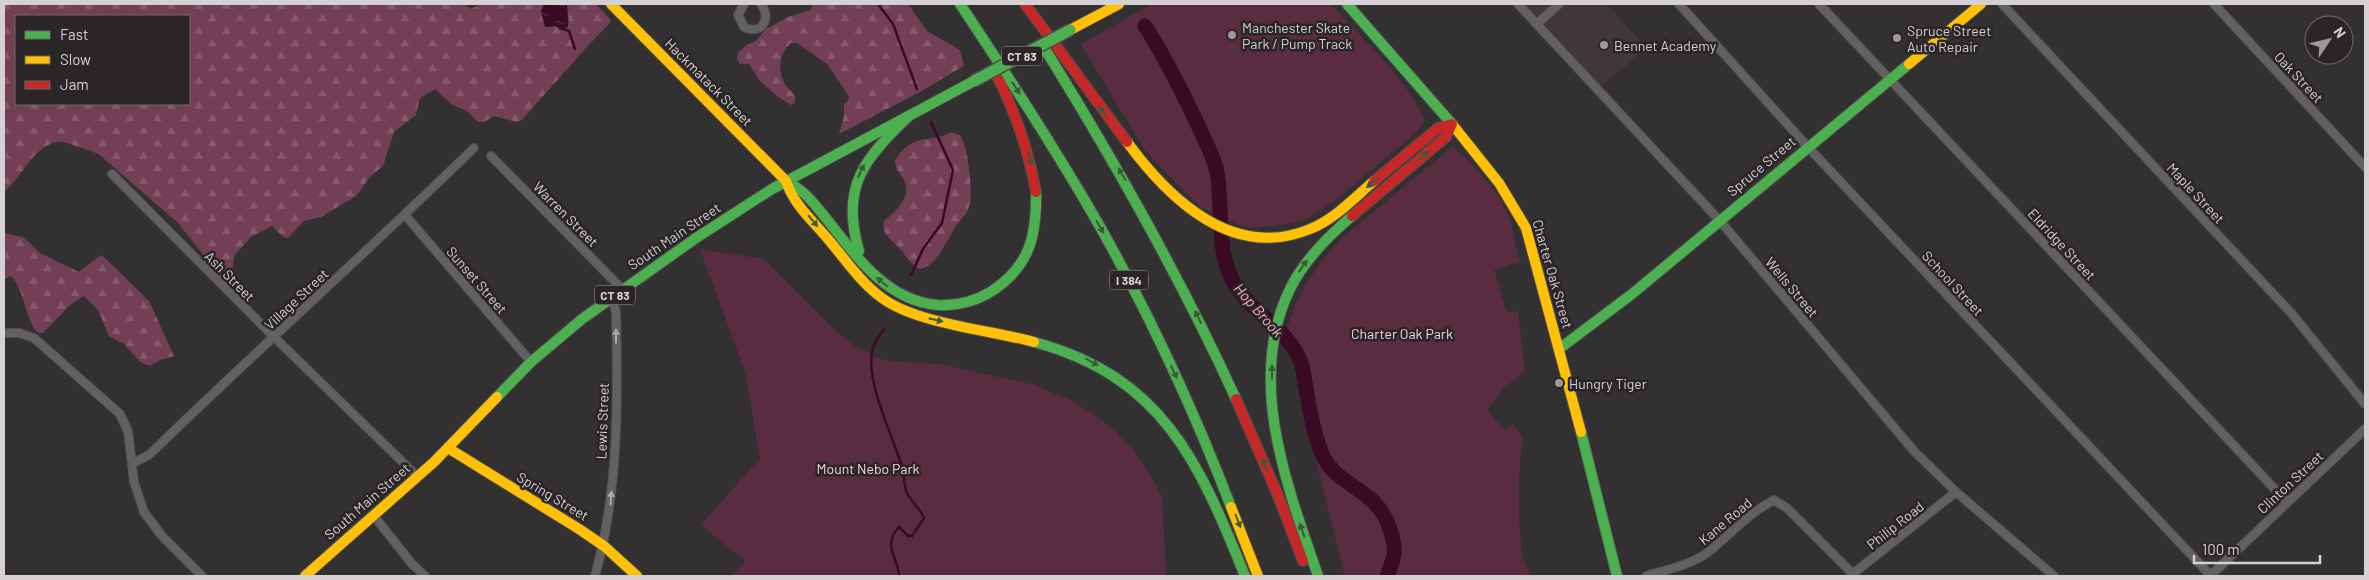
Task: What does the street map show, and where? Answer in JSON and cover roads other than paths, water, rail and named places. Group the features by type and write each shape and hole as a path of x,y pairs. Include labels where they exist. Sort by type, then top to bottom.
{"main road":[{"name":"Hackmatack Street","path":"611,4 786,181"},
{"path":"786,181 798,186 806,194 868,267 890,288 908,298 935,304 959,304 980,298 1004,283 1019,266 1030,245 1036,220 1036,197 1027,144 1006,92 971,31 959,4"},
{"name":"I 384","path":"959,4 1062,162 1132,286 1196,420 1258,576"},
{"path":"1016,4 1109,152 1177,275 1245,417 1308,576"},
{"path":"1025,4 1085,88 1157,180 1181,203 1209,221 1240,234 1258,237 1279,236 1299,233 1318,225 1334,215 1438,128 1452,124"},
{"name":"South Main Street","path":"305,576 418,477 531,362 568,330 623,290 726,218 786,181 1119,4"},
{"name":"Charter Oak Street","path":"1348,4 1452,124 1488,169 1520,215 1528,236 1559,349 1618,576"},
{"name":"Spruce Street","path":"1559,349 1632,294 1807,146 1981,4"},
{"path":"868,267 858,250 852,226 851,204 855,186 871,155 909,116"},
{"path":"1318,576 1296,513 1279,451 1272,396 1273,343 1281,309 1294,281 1320,245 1446,137 1452,124"},
{"path":"786,181 795,200 864,282 889,303 920,316 1045,344 1072,353 1106,370 1136,392 1168,422 1190,455 1246,576"},
{"name":"Spring Street","path":"448,448 604,546 636,576"}],"street":[{"path":"744,4 738,15 744,27 753,30 761,28 766,19 767,13 761,4"},
{"name":"Wells Street","path":"1518,4 1720,220 1914,450 1956,492 2054,576"},
{"path":"1537,24 1559,4"},
{"name":"School Street","path":"1678,4 1807,146 2211,576"},
{"name":"Eldridge Street","path":"1819,4 2287,502"},
{"name":"Maple Street","path":"2002,4 2292,314 2365,404"},
{"name":"Oak Street","path":"2214,4 2365,168"},
{"name":"Village Street","path":"132,464 150,454 474,148"},
{"name":"Warren Street","path":"491,156 623,290"},
{"name":"Ash Street","path":"112,174 273,336 418,477"},
{"name":"Sunset Street","path":"405,215 531,362"},
{"name":"Lewis Street","path":"596,576 604,546 610,504 615,430 616,312 612,298"},
{"path":"4,333 19,333 34,338 120,414 128,431 134,482 144,512 162,536 202,576"},
{"name":"Clinton Street","path":"2211,576 2365,428"},
{"name":"Philip Road","path":"1851,575 1898,540 1956,492"},
{"name":"Kane Road","path":"1646,576 1685,564 1706,554 1758,508 1774,500 1787,508 1851,575"},
{"path":"374,516 412,564 425,576"}],"water":[{"path":"544,4 567,4 568,27 561,29 555,26 545,27 541,12"}],"waterway":[{"path":"878,4 893,24 917,89"},
{"name":"Hop Brook","path":"1145,26 1179,86 1213,159 1219,185 1223,252 1231,277 1247,300 1278,330 1296,352 1302,365 1313,425 1324,458 1331,468 1367,496 1384,515 1394,543 1393,558 1387,576"},
{"path":"560,28 569,31 575,49"},
{"path":"911,275 923,249 942,223 953,170 931,122"},
{"path":"884,329 875,343 871,358 875,389 898,454 907,493 924,518 912,536 908,536 899,527 891,540 892,552 899,576"}],"place":[{"name":"Manchester Skate Park / Pump Track","path":"1232,35"},
{"name":"Spruce Street Auto Repair","path":"1897,38"},
{"name":"Bennet Academy","path":"1604,45"},
{"name":"Hungry Tiger","path":"1559,383"}],"park label":[{"name":"Charter Oak Park","path":"1402,333"},
{"name":"Mount Nebo Park","path":"868,468"}]}
